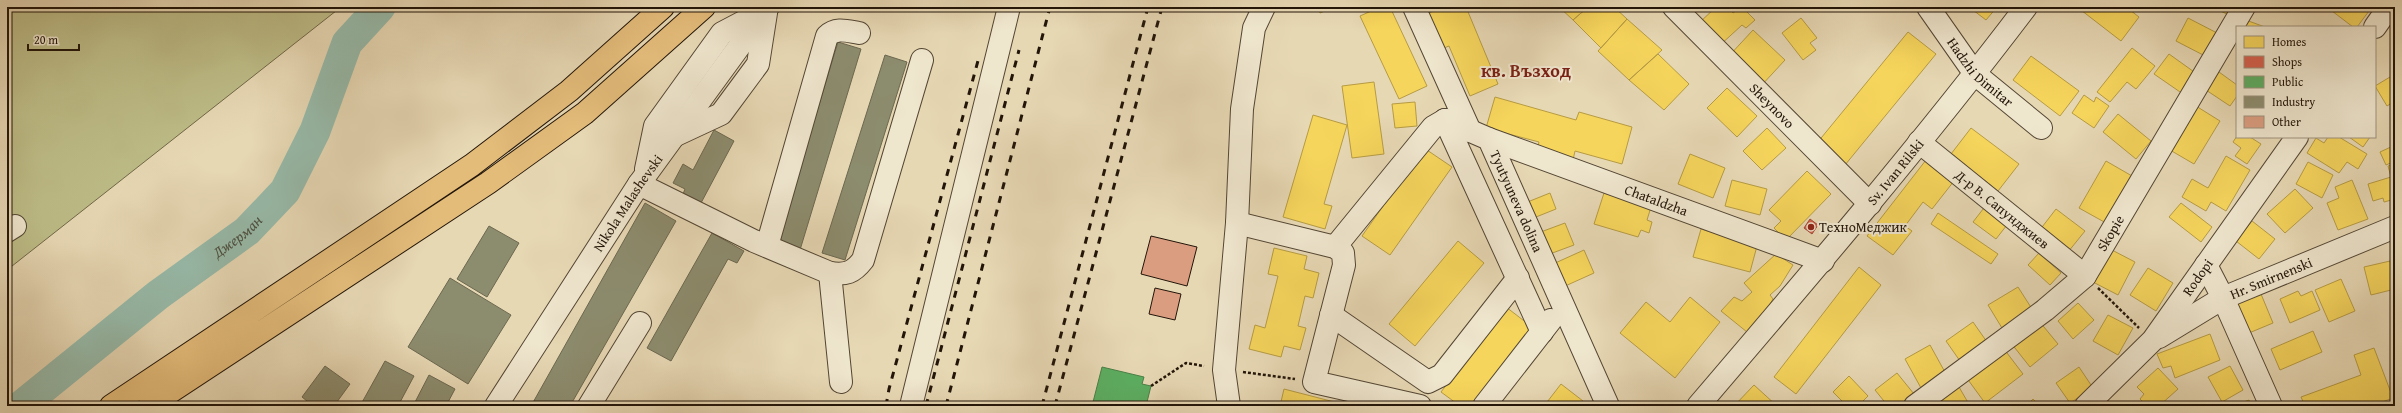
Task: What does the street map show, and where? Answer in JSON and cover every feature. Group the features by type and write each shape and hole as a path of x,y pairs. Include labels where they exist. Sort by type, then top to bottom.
{"main road":[{"path":"111,406 472,165 570,91 663,7"},
{"path":"149,406 488,183 585,113 704,7"}],"street":[{"path":"911,406 1009,7"},
{"path":"1229,406 1224,370 1237,223 1242,109 1254,28 1264,7"},
{"name":"Tyutyuneva dolina","path":"1414,7 1480,135 1562,305 1608,406"},
{"name":"Sheynovo","path":"1674,7 1870,204"},
{"name":"Hadzhi Dimitar","path":"1928,7 1975,74 2041,128"},
{"name":"Sv. Ivan Rilski","path":"1698,406 1870,204 1975,74 2026,7"},
{"name":"Skopie","path":"1916,406 2045,310 2084,276 2244,7"},
{"path":"2376,26 2389,7"},
{"path":"767,8 722,33 655,126 642,179 767,246 830,273 843,275 854,271 863,260 922,60"},
{"name":"Nikola Malashevski","path":"496,406 642,179 767,8"},
{"path":"767,246 826,36 832,31 843,30 860,33"},
{"path":"1336,246 1433,127 1445,120 1542,332"},
{"name":"Chataldzha","path":"1445,120 1480,135 1823,261"},
{"name":"Rodopi","path":"2086,406 2153,340 2296,138"},
{"name":"Д-р В. Сапунджиев","path":"1919,142 2084,276"},
{"path":"1237,223 1336,246 1343,253 1344,265 1314,382 1420,406"},
{"name":"Hr. Smirnenski","path":"2153,340 2223,298 2395,228"},
{"path":"2206,265 2223,298 2271,406"},
{"path":"830,273 841,382"},
{"path":"1331,315 1428,382 1442,375 1518,278"},
{"path":"1484,406 1562,305"},
{"path":"589,406 640,323"}],"path":[{"path":"2084,276 2153,340"}],"shaded area":[{"path":"7,7 341,7 7,270"}],"building: Homes":[{"path":"1318,7 1334,7 1320,13"},
{"path":"1380,7 1390,7 1427,86 1399,99 1360,16"},
{"path":"1432,7 1466,7 1498,84 1470,96 1449,46 1444,48 1429,13 1434,11"},
{"path":"1559,7 1588,7 1573,20"},
{"path":"1588,7 1614,7 1627,19 1601,48 1573,20"},
{"path":"1716,7 1727,7 1733,13 1742,7 1755,20 1746,28 1742,25 1719,46 1698,24"},
{"path":"1969,7 1997,7 1986,20"},
{"path":"2077,7 2126,7 2139,17 2121,41"},
{"path":"2212,7 2235,7 2231,16"},
{"path":"2335,7 2372,7 2358,26 2352,26 2332,11"},
{"path":"1801,18 1817,38 1810,43 1816,50 1803,60 1782,33"},
{"path":"2188,18 2219,34 2207,57 2176,41"},
{"path":"1627,19 1662,50 1629,80 1598,51"},
{"path":"2243,19 2262,26 2240,26"},
{"path":"1753,30 1785,60 1760,87 1728,57"},
{"path":"1908,32 1936,54 1845,165 1817,143"},
{"path":"2132,48 2155,66 2136,89 2127,82 2110,102 2097,92"},
{"path":"1658,54 1689,84 1664,110 1629,80"},
{"path":"2169,54 2197,74 2183,94 2154,74"},
{"path":"2031,56 2079,91 2060,116 2013,80"},
{"path":"2219,72 2236,84 2236,97 2230,106 2206,90"},
{"path":"2395,74 2395,101 2387,106 2376,85"},
{"path":"1374,82 1384,154 1352,158 1342,86"},
{"path":"1727,88 1757,116 1737,137 1707,108"},
{"path":"2084,95 2094,102 2096,97 2109,106 2094,128 2072,113"},
{"path":"1495,97 1576,120 1579,112 1632,127 1622,164 1575,151 1573,160 1537,150 1539,142 1486,128"},
{"path":"1415,102 1417,126 1395,128 1392,104"},
{"path":"2196,106 2220,121 2194,164 2170,150"},
{"path":"2118,114 2151,141 2136,159 2103,132"},
{"path":"1313,115 1347,125 1324,204 1332,206 1325,229 1283,217"},
{"path":"1767,128 1786,148 1762,170 1743,151"},
{"path":"1971,128 2019,164 1998,191 1951,154"},
{"path":"2236,138 2252,138 2261,144 2247,164 2235,156 2241,148 2233,142"},
{"path":"2316,138 2324,143 2327,138 2341,138 2367,154 2358,169 2347,162 2339,173 2307,153"},
{"path":"2350,138 2369,138 2363,147"},
{"path":"2393,146 2395,161 2386,165 2380,152"},
{"path":"1424,148 1452,167 1390,255 1362,236"},
{"path":"1690,154 1725,168 1713,198 1678,184"},
{"path":"2226,156 2250,170 2226,211 2211,202 2206,211 2182,197 2192,179 2208,188"},
{"path":"1926,160 1954,181 1932,209 1923,202 1905,226 1912,231 1893,255 1867,236"},
{"path":"2106,161 2132,176 2106,223 2079,208"},
{"path":"2308,162 2333,175 2322,198 2296,184"},
{"path":"2395,164 2395,199 2384,202 2383,198 2373,201 2368,184 2391,177 2388,166"},
{"path":"1807,171 1831,194 1786,240 1774,228 1781,221 1769,210"},
{"path":"1732,180 1767,189 1760,215 1725,206"},
{"path":"2352,180 2368,219 2338,230 2327,203 2339,198 2335,187"},
{"path":"2295,189 2313,208 2285,233 2267,214"},
{"path":"1550,193 1556,209 1531,219 1525,203"},
{"path":"1604,193 1651,207 1647,220 1652,222 1649,233 1641,230 1638,237 1594,224"},
{"path":"2181,203 2212,227 2201,242 2169,217"},
{"path":"1987,204 2010,221 1996,239 1973,222"},
{"path":"2056,209 2085,231 2068,252 2039,231"},
{"path":"1938,213 1998,254 1991,264 1931,224"},
{"path":"2252,221 2275,239 2259,259 2236,241"},
{"path":"1565,223 1574,245 1547,255 1538,233"},
{"path":"1701,229 1757,246 1750,272 1693,257"},
{"path":"1458,241 1484,263 1415,346 1389,324"},
{"path":"1274,248 1307,256 1304,269 1319,273 1313,298 1305,296 1298,326 1306,328 1300,350 1284,346 1281,357 1249,349 1255,325 1265,328 1278,276 1268,274"},
{"path":"2110,249 2135,262 2118,295 2093,282"},
{"path":"1584,250 1594,273 1563,287 1553,264"},
{"path":"2039,253 2061,273 2050,285 2028,265"},
{"path":"1776,254 1793,265 1780,286 1770,295 1773,299 1760,321 1747,332 1721,311 1734,297 1742,301 1752,292 1744,283"},
{"path":"2390,261 2395,289 2371,295 2364,267"},
{"path":"1859,267 1881,285 1796,394 1774,377"},
{"path":"2148,268 2173,283 2156,311 2130,295"},
{"path":"2341,279 2355,311 2329,322 2315,290"},
{"path":"2018,287 2032,309 2002,328 1988,305"},
{"path":"2298,291 2301,296 2312,291 2320,310 2290,323 2280,299"},
{"path":"2261,294 2273,323 2249,333 2237,303"},
{"path":"1690,297 1720,322 1675,378 1620,333 1646,302 1670,322"},
{"path":"2078,303 2094,320 2073,339 2058,321"},
{"path":"1506,307 1532,327 1471,406 1460,406 1441,392"},
{"path":"2108,315 2133,328 2118,355 2093,341"},
{"path":"2039,321 2058,344 2030,367 2011,343"},
{"path":"1973,322 1987,342 1960,361 1946,341"},
{"path":"2313,331 2322,352 2280,370 2271,349"},
{"path":"2210,334 2220,360 2175,378 2171,366 2163,368 2157,354"},
{"path":"1930,345 1946,374 1921,388 1905,359"},
{"path":"2374,348 2393,398 2371,406 2305,406 2301,397 2361,375 2354,355"},
{"path":"2004,349 2023,374 1985,403 1966,377"},
{"path":"2230,366 2243,390 2222,402 2208,377"},
{"path":"2079,367 2093,388 2070,403 2056,383"},
{"path":"2158,368 2178,389 2159,406 2147,406 2140,399 2144,394 2137,387"},
{"path":"1897,373 1914,394 1900,406 1888,406 1875,390"},
{"path":"1849,376 1868,396 1858,406 1847,406 1833,392"},
{"path":"1561,384 1583,401 1579,406 1544,406"},
{"path":"1754,385 1777,406 1734,406"},
{"path":"1959,387 1970,406 1927,406"},
{"path":"1284,389 1350,406 1280,406"},
{"path":"2033,399 2040,406 2026,406"},
{"path":"2249,400 2251,406 2233,406"}],"building: Shops":[{"path":"1810,219 1818,225 1812,234 1804,228"}],"building: Public":[{"path":"1102,367 1144,377 1142,384 1151,386 1146,406 1092,406"}],"building: Industry":[{"path":"838,42 861,49 800,250 777,243"},
{"path":"885,55 907,62 845,260 822,253"},
{"path":"714,130 734,141 701,203 683,194 685,189 673,183 683,164 693,170"},
{"path":"645,203 676,221 570,406 531,406"},
{"path":"489,226 519,243 487,297 457,279"},
{"path":"712,233 744,251 737,263 728,259 671,361 647,348"},
{"path":"450,278 511,315 468,384 408,347"},
{"path":"385,361 414,376 398,406 360,406"},
{"path":"325,366 350,384 334,406 313,406 302,397"},
{"path":"429,375 455,389 446,406 413,406"}],"building: Other":[{"path":"1151,236 1197,247 1187,286 1141,274"},
{"path":"1155,288 1181,294 1175,320 1149,314"}],"waterway":[{"name":"Джерман","path":"21,406 158,295 247,231 285,191 315,131 347,43 380,7"}],"railway":[{"path":"946,406 1050,7"},
{"path":"1042,406 1148,7"},
{"path":"1055,406 1162,7"},
{"path":"926,406 1019,50"},
{"path":"886,406 889,389 979,57"}],"place":[{"name":"ТехноМеджик","path":"1811,227"}],"district":[{"name":"кв. Възход","path":"1526,71"}]}
